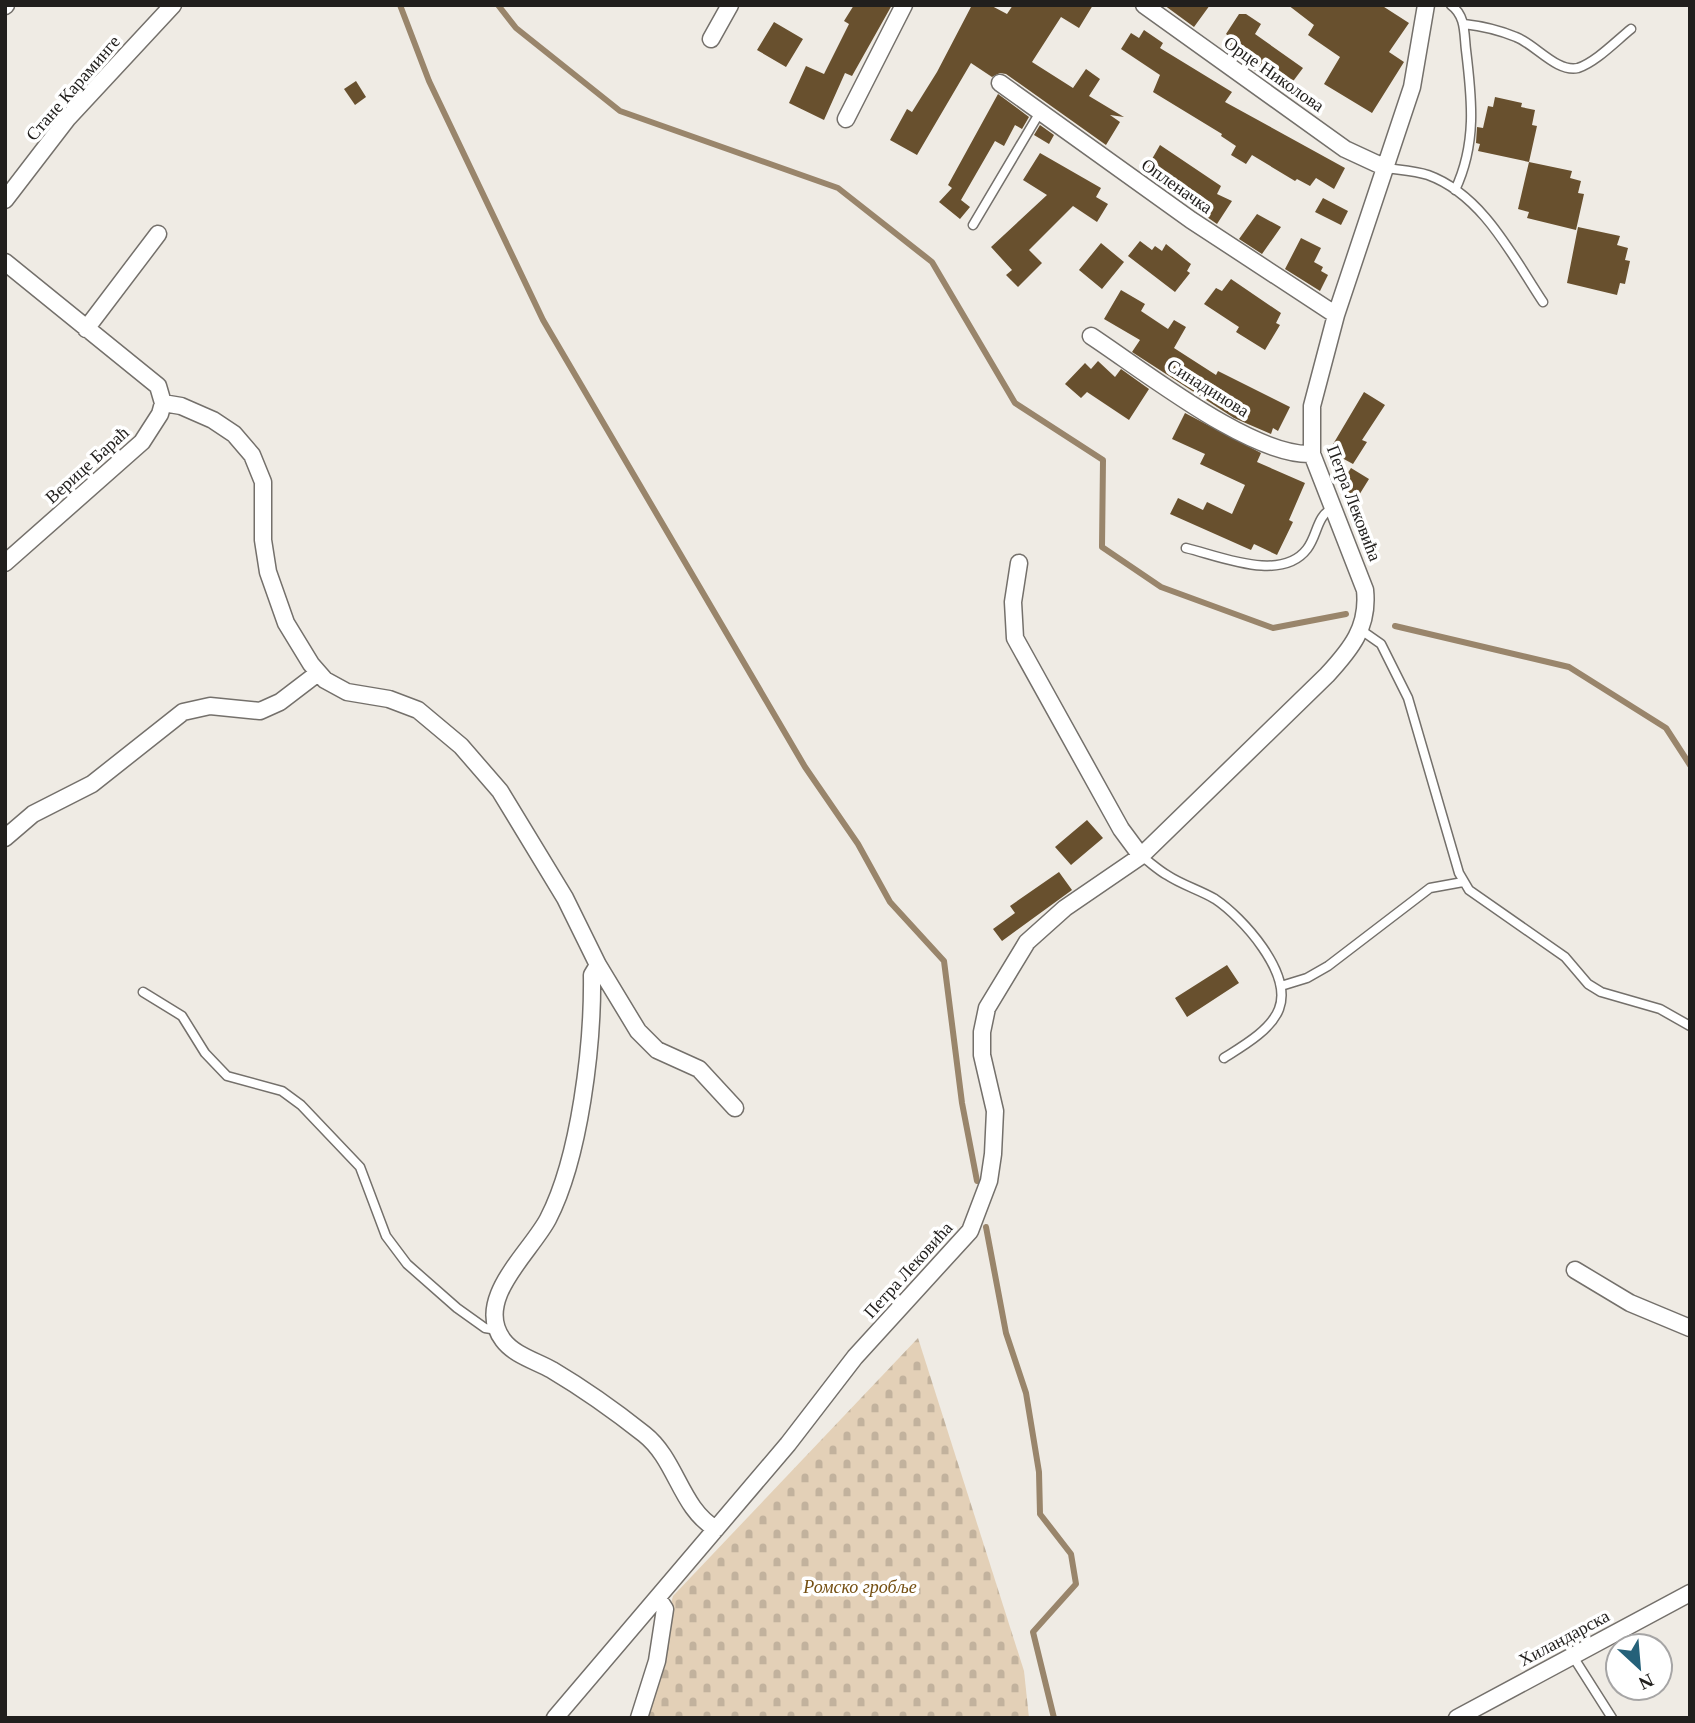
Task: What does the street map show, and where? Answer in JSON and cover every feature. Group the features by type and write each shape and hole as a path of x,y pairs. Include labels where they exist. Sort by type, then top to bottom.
{"street":[{"name":"Стане Караминге","path":"5,200 68,118 173,5"},
{"path":"711,39 730,5"},
{"path":"846,120 904,5"},
{"name":"Орце Николова","path":"1144,5 1345,149 1386,168"},
{"name":"Петра Лековића","path":"555,1718 789,1444 855,1357 970,1231 983,1201 993,1154 995,1111 982,1055 982,1032 988,1008 1009,968 1042,926 1141,856 1327,675 1351,649 1361,630 1367,603 1365,590 1312,454 1312,406 1336,314 1412,87 1426,5"},
{"name":"Опленачка","path":"1000,83 1191,220 1336,314"},
{"path":"86,329 158,234"},
{"path":"5,262 158,386 163,403 181,406 213,419 234,434 252,455 263,482 263,540 273,588 297,645 317,673 347,692 389,699 418,710 461,746 500,791 565,898 620,1005 646,1041 666,1056 699,1069 735,1108"},
{"name":"Синадинова","path":"1091,335 1213,417 1273,448 1287,453 1312,454"},
{"name":"Верице Бараћ","path":"5,564 142,442 157,421 163,403"},
{"path":"1019,564 1013,602 1015,638 1121,829 1141,856"},
{"path":"5,838 33,814 92,784 183,712 210,706 260,711 280,702 317,673"},
{"path":"598,965 592,975 588,1048 564,1182 545,1225 500,1292 494,1311 497,1330 509,1347 579,1387 651,1440 669,1462 690,1506 716,1530"},
{"path":"1574,1270 1630,1303 1690,1328"},
{"name":"Хиландарска","path":"1461,1717 1690,1593"},
{"path":"639,1718 657,1661 665,1609 658,1598"}],"lane":[{"path":"1451,5 1457,9 1464,24 1473,94 1467,161 1455,190"},
{"path":"1464,24 1489,27 1520,38 1559,65 1572,69 1582,67 1631,29"},
{"path":"973,225 1040,112"},
{"path":"1386,168 1428,175 1455,190 1493,228 1543,302"},
{"path":"1186,548 1259,566 1284,564 1307,549 1321,517 1333,508"},
{"path":"1361,630 1381,644 1408,698 1463,882 1477,897 1565,957 1588,984 1601,992 1660,1009 1690,1026"},
{"path":"1141,856 1167,876 1207,895 1230,911 1257,941 1281,986 1278,1012 1269,1024 1224,1058"},
{"path":"1281,986 1307,978 1328,966 1430,888 1463,882"},
{"path":"143,992 182,1016 205,1053 227,1076 282,1091 301,1105 360,1167 367,1181 379,1223 394,1248 421,1278 457,1308 485,1328 497,1330"},
{"path":"1572,1655 1612,1718"}],"green space":[{"name":"Ромско гробље","path":"918,1338 1024,1671 1029,1718 640,1718 673,1596"}],"building":[{"path":"854,5 892,5 852,76 845,73 824,120 789,103 806,66 824,74 849,24 844,21"},
{"path":"972,5 990,5 1007,14 1013,5 1093,5 1079,28 1061,17 1032,62 1073,88 1086,69 1100,79 1089,96 1124,117 1110,115 1120,122 1106,145 1006,74 1000,73 992,77 971,63 917,155 890,140 907,109 912,112 937,72"},
{"path":"1164,5 1210,5 1194,27"},
{"path":"1288,5 1381,5 1409,23 1389,52 1404,62 1372,113 1324,84 1340,57 1308,35 1314,25"},
{"path":"1239,14 1246,14 1261,24 1255,34 1303,68 1285,92 1247,65 1250,60 1226,43 1230,37 1226,34"},
{"path":"774,22 803,39 786,67 757,50"},
{"path":"1144,30 1163,43 1160,48 1232,92 1225,102 1345,168 1334,189 1316,178 1310,186 1297,179 1295,181 1252,155 1246,164 1231,155 1236,146 1221,136 1222,134 1153,92 1160,75 1121,49 1131,33 1139,38"},
{"path":"356,81 366,97 355,105 344,89"},
{"path":"998,94 1029,117 1022,129 1015,125 1004,146 995,141 961,200 970,207 960,219 939,202 952,188 948,185"},
{"path":"1495,97 1522,103 1521,107 1535,110 1532,125 1537,126 1529,162 1478,151 1480,144 1476,143 1477,127 1483,128 1488,106 1493,107"},
{"path":"1040,125 1054,135 1049,144 1034,135"},
{"path":"1160,145 1221,186 1217,194 1232,201 1217,224 1144,173"},
{"path":"1040,153 1101,188 1096,197 1108,204 1097,222 1073,206 1029,250 1042,263 1018,287 1006,275 1012,270 991,247 1047,195 1023,180"},
{"path":"1529,162 1572,171 1570,178 1581,181 1578,193 1584,194 1576,230 1527,218 1529,212 1518,209"},
{"path":"1323,198 1348,211 1341,225 1315,212"},
{"path":"1257,214 1281,227 1262,254 1239,239"},
{"path":"1578,227 1620,236 1617,245 1628,248 1625,260 1630,261 1625,284 1620,283 1617,295 1567,283"},
{"path":"1301,238 1321,248 1314,262 1323,267 1321,271 1328,275 1320,291 1285,269"},
{"path":"1140,241 1152,250 1155,246 1162,251 1166,244 1191,264 1187,271 1190,273 1175,292 1128,256"},
{"path":"1101,243 1124,262 1102,289 1079,270"},
{"path":"1231,279 1281,313 1276,323 1280,325 1265,350 1236,332 1239,327 1204,304 1216,288 1222,291"},
{"path":"1121,290 1145,304 1141,311 1168,329 1174,320 1186,327 1174,348 1216,375 1218,371 1290,407 1278,431 1273,428 1271,434 1234,418 1132,352 1140,340 1104,319"},
{"path":"1098,361 1115,377 1121,369 1149,389 1129,420 1087,392 1081,398 1065,384 1085,363 1091,369"},
{"path":"1364,392 1385,405 1362,440 1367,442 1353,464 1329,451"},
{"path":"1185,413 1261,453 1257,462 1305,483 1289,520 1293,522 1277,555 1254,544 1251,550 1170,514 1178,498 1203,510 1207,502 1232,514 1245,485 1200,464 1205,454 1172,439"},
{"path":"1351,468 1369,479 1356,500 1338,488"},
{"path":"1087,820 1103,838 1071,865 1055,847"},
{"path":"1059,872 1072,890 1002,941 993,929 1015,913 1010,906"},
{"path":"1227,965 1239,983 1187,1017 1175,998"}],"waterway":[{"path":"400,5 429,81 543,320 805,767 858,844 890,902 944,961 962,1103 977,1181"},
{"path":"498,5 516,28 620,111 838,188 932,262 1015,403 1103,460 1102,547 1161,587 1273,628 1346,614"},
{"path":"1395,626 1569,667 1666,728 1690,765"},
{"path":"986,1227 1006,1333 1026,1393 1039,1472 1040,1514 1071,1554 1076,1584 1033,1632 1054,1718"}]}
